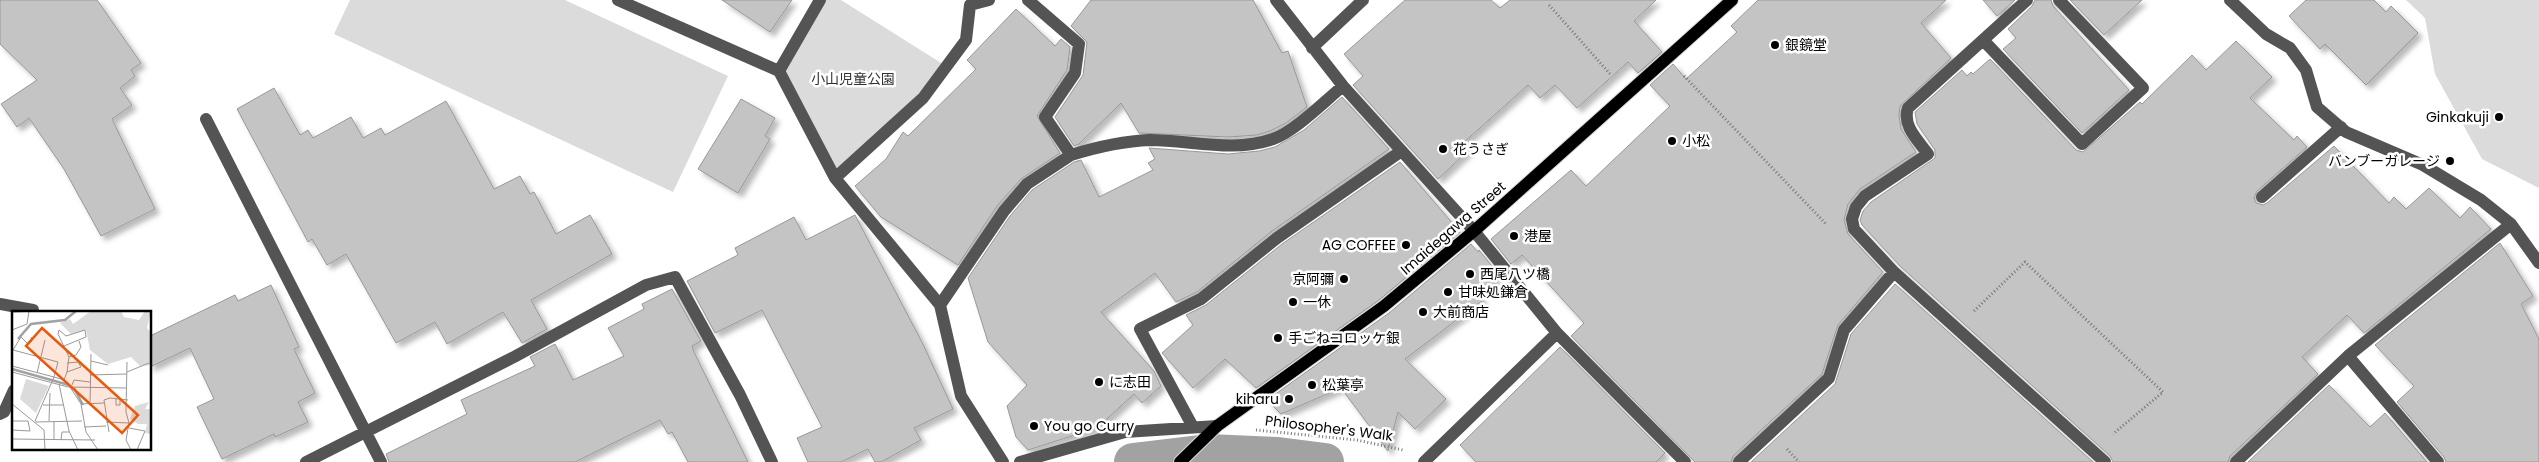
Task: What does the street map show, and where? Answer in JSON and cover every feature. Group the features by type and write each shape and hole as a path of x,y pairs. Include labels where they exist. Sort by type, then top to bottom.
{"main road":[{"name":"Imaidegawa Street","path":"1180,462 1217,426 1384,306 1474,231 1732,0"}],"street":[{"path":"618,0 779,71 835,178 940,305 961,396 1002,462"},
{"path":"779,71 820,0"},
{"path":"835,178 923,98 966,40 970,5 989,0"},
{"path":"1028,0 1079,44 1075,73 1045,117 1071,154"},
{"path":"1276,0 1343,86 1400,152 1474,231 1557,333 1685,462"},
{"path":"1312,48 1363,0"},
{"path":"2028,0 1908,108 1905,116 1907,126 1928,154 1865,196 1856,207 1852,219 1854,230 1894,272 2105,462"},
{"path":"1984,41 2082,144 2143,88 2059,0"},
{"path":"2230,0 2266,34 2290,48 2306,70 2318,107 2340,127 2346,132 2423,165 2481,200 2511,224 2539,263"},
{"path":"940,305 1004,211 1027,184 1071,154 1103,145 1150,140 1237,146 1273,139 1297,124 1343,86"},
{"path":"206,120 381,462"},
{"path":"2262,196 2340,127"},
{"path":"1193,427 1140,329 1201,299 1277,238 1400,152"},
{"path":"2236,462 2348,356 2511,224"},
{"path":"1739,462 1829,378 1844,330 1894,272"},
{"path":"306,462 514,357 646,285 675,277 740,395 772,462"},
{"path":"0,304 34,311"},
{"path":"1426,460 1557,333"},
{"path":"2348,356 2438,462"},
{"path":"0,414 4,412 12,394"},
{"path":"1020,462 1125,432 1217,426"}],"path":[{"path":"1549,4 1628,94"},
{"path":"1667,59 1830,228 1852,219"},
{"path":"1957,328 2025,262 2163,392 2093,451"},
{"name":"Philosopher's Walk","path":"1217,426 1357,440 1399,448 1426,460"}],"green space":[{"path":"350,0 565,0 728,76 673,192 334,34"},
{"name":"小山児童公園","path":"820,0 841,0 946,66 835,178 779,71"},
{"name":"Ginkakuji","path":"2406,0 2539,0 2539,188 2482,159 2435,74 2425,18"}],"building":[{"path":"0,0 97,0 141,63 131,70 135,76 120,88 132,105 112,119 155,209 101,236 64,169 29,118 17,127 1,104 37,80 0,44"},
{"path":"722,0 792,0 770,32"},
{"path":"1091,0 1253,0 1282,53 1288,51 1307,107 1286,123 1270,131 1257,135 1228,137 1139,133 1121,103 1079,144 1074,146 1055,117 1083,75 1087,42 1071,26"},
{"path":"1405,0 1491,0 1500,8 1510,0 1656,0 1634,21 1662,52 1638,73 1628,62 1577,108 1555,85 1540,98 1528,85 1462,144 1468,151 1438,179 1353,85 1363,76 1344,54"},
{"path":"1758,0 1946,0 1921,23 1951,58 1900,106 1901,129 1916,152 1860,189 1848,204 1844,220 1848,234 1883,272 1838,325 1822,374 1733,456 1731,462 1695,462 1571,336 1584,323 1522,255 1511,264 1491,239 1571,170 1586,186 1670,106 1650,85 1673,64 1686,79 1737,32 1731,26"},
{"path":"1983,0 2015,0 1997,16"},
{"path":"2035,0 2051,0 2053,6 2129,90 2082,133 2003,49 2016,38 2008,29 2032,6"},
{"path":"2070,0 2142,0 2104,35"},
{"path":"2306,0 2374,0 2386,12 2391,6 2418,33 2366,85 2325,44 2320,49 2289,16"},
{"path":"1016,9 1055,46 1061,39 1070,47 1067,70 1037,116 1060,153 1021,179 997,206 958,265 881,217 855,186 886,159 903,132 908,136 976,69 967,60"},
{"path":"2236,41 2272,77 2250,98 2294,140 2297,136 2307,147 2257,191 2254,198 2256,203 2263,205 2267,203 2334,146 2389,203 2394,197 2406,209 2429,188 2460,218 2470,207 2491,229 2364,333 2347,315 2302,357 2318,374 2230,456 2228,462 2113,462 2110,456 1900,266 1862,225 1860,220 1863,211 1871,202 1935,158 1935,150 1917,124 1915,112 1962,70 1967,76 1971,72 1973,74 1990,59 2076,150 2083,152 2140,102 2142,104 2192,55 2206,70"},
{"path":"274,88 300,135 308,130 313,138 351,117 363,138 381,128 385,135 446,101 494,189 520,176 530,194 534,192 556,234 590,215 612,254 531,300 547,329 522,343 503,312 447,344 435,322 396,343 346,254 327,265 312,239 308,242 237,109"},
{"path":"1342,97 1389,149 1272,231 1197,292 1176,302 1155,273 1101,312 1154,371 1161,386 1142,403 1134,394 1097,428 1028,450 1016,437 1007,406 1027,385 988,342 968,278 1010,216 1032,190 1074,162 1081,160 1099,197 1153,170 1148,163 1155,159 1149,148 1228,154 1259,151 1275,147 1304,130"},
{"path":"741,99 775,118 765,136 770,139 738,193 698,169"},
{"path":"1400,162 1460,232 1379,300 1256,388 1225,359 1193,388 1162,353 1193,325 1186,315 1206,305 1282,244"},
{"path":"855,215 922,342 953,409 914,428 921,440 881,462 875,462 868,449 841,462 808,462 797,438 822,427 762,310 715,333 687,281 738,255 735,248 794,217 806,240"},
{"path":"2500,243 2533,296 2521,304 2539,339 2539,462 2446,462 2444,457 2397,402 2414,386 2375,345"},
{"path":"1471,244 1478,252 1479,250 1499,275 1478,294 1483,300 1405,359 1446,399 1415,429 1398,412 1388,451 1341,388 1281,414 1267,400 1389,313"},
{"path":"1895,284 2093,462 1751,462 1835,384 1851,334"},
{"path":"271,285 299,347 294,349 315,393 298,402 308,422 275,437 274,434 222,459 197,407 214,399 190,348 151,367 151,336 235,295 238,301"},
{"path":"672,289 701,341 692,346 694,352 748,462 688,462 672,432 668,434 660,420 575,462 389,462 386,454 467,414 461,400 535,366 530,357 555,344 573,380 624,356 608,328 644,309 642,304"},
{"path":"1560,347 1665,453 1656,462 1476,462 1460,445"},
{"path":"2329,385 2370,427 2385,413 2427,462 2248,462"}],"waterway":[{"path":"1133,462 1208,453 1278,456 1325,462"}],"place":[{"name":"銀鏡堂","path":"1775,45"},
{"name":"Ginkakuji","path":"2499,117"},
{"name":"小松","path":"1672,141"},
{"name":"花うさぎ","path":"1443,149"},
{"name":"バンブーガレージ","path":"2450,161"},
{"name":"港屋","path":"1514,236"},
{"name":"AG COFFEE","path":"1406,245"},
{"name":"西尾八ツ橋","path":"1470,274"},
{"name":"京阿彌","path":"1344,279"},
{"name":"甘味処鎌倉","path":"1448,292"},
{"name":"一休","path":"1293,302"},
{"name":"大前商店","path":"1423,312"},
{"name":"手ごねコロッケ銀","path":"1278,338"},
{"name":"に志田","path":"1099,382"},
{"name":"松葉亭","path":"1312,385"},
{"name":"kiharu","path":"1289,399"},
{"name":"You go Curry","path":"1034,426"}]}
